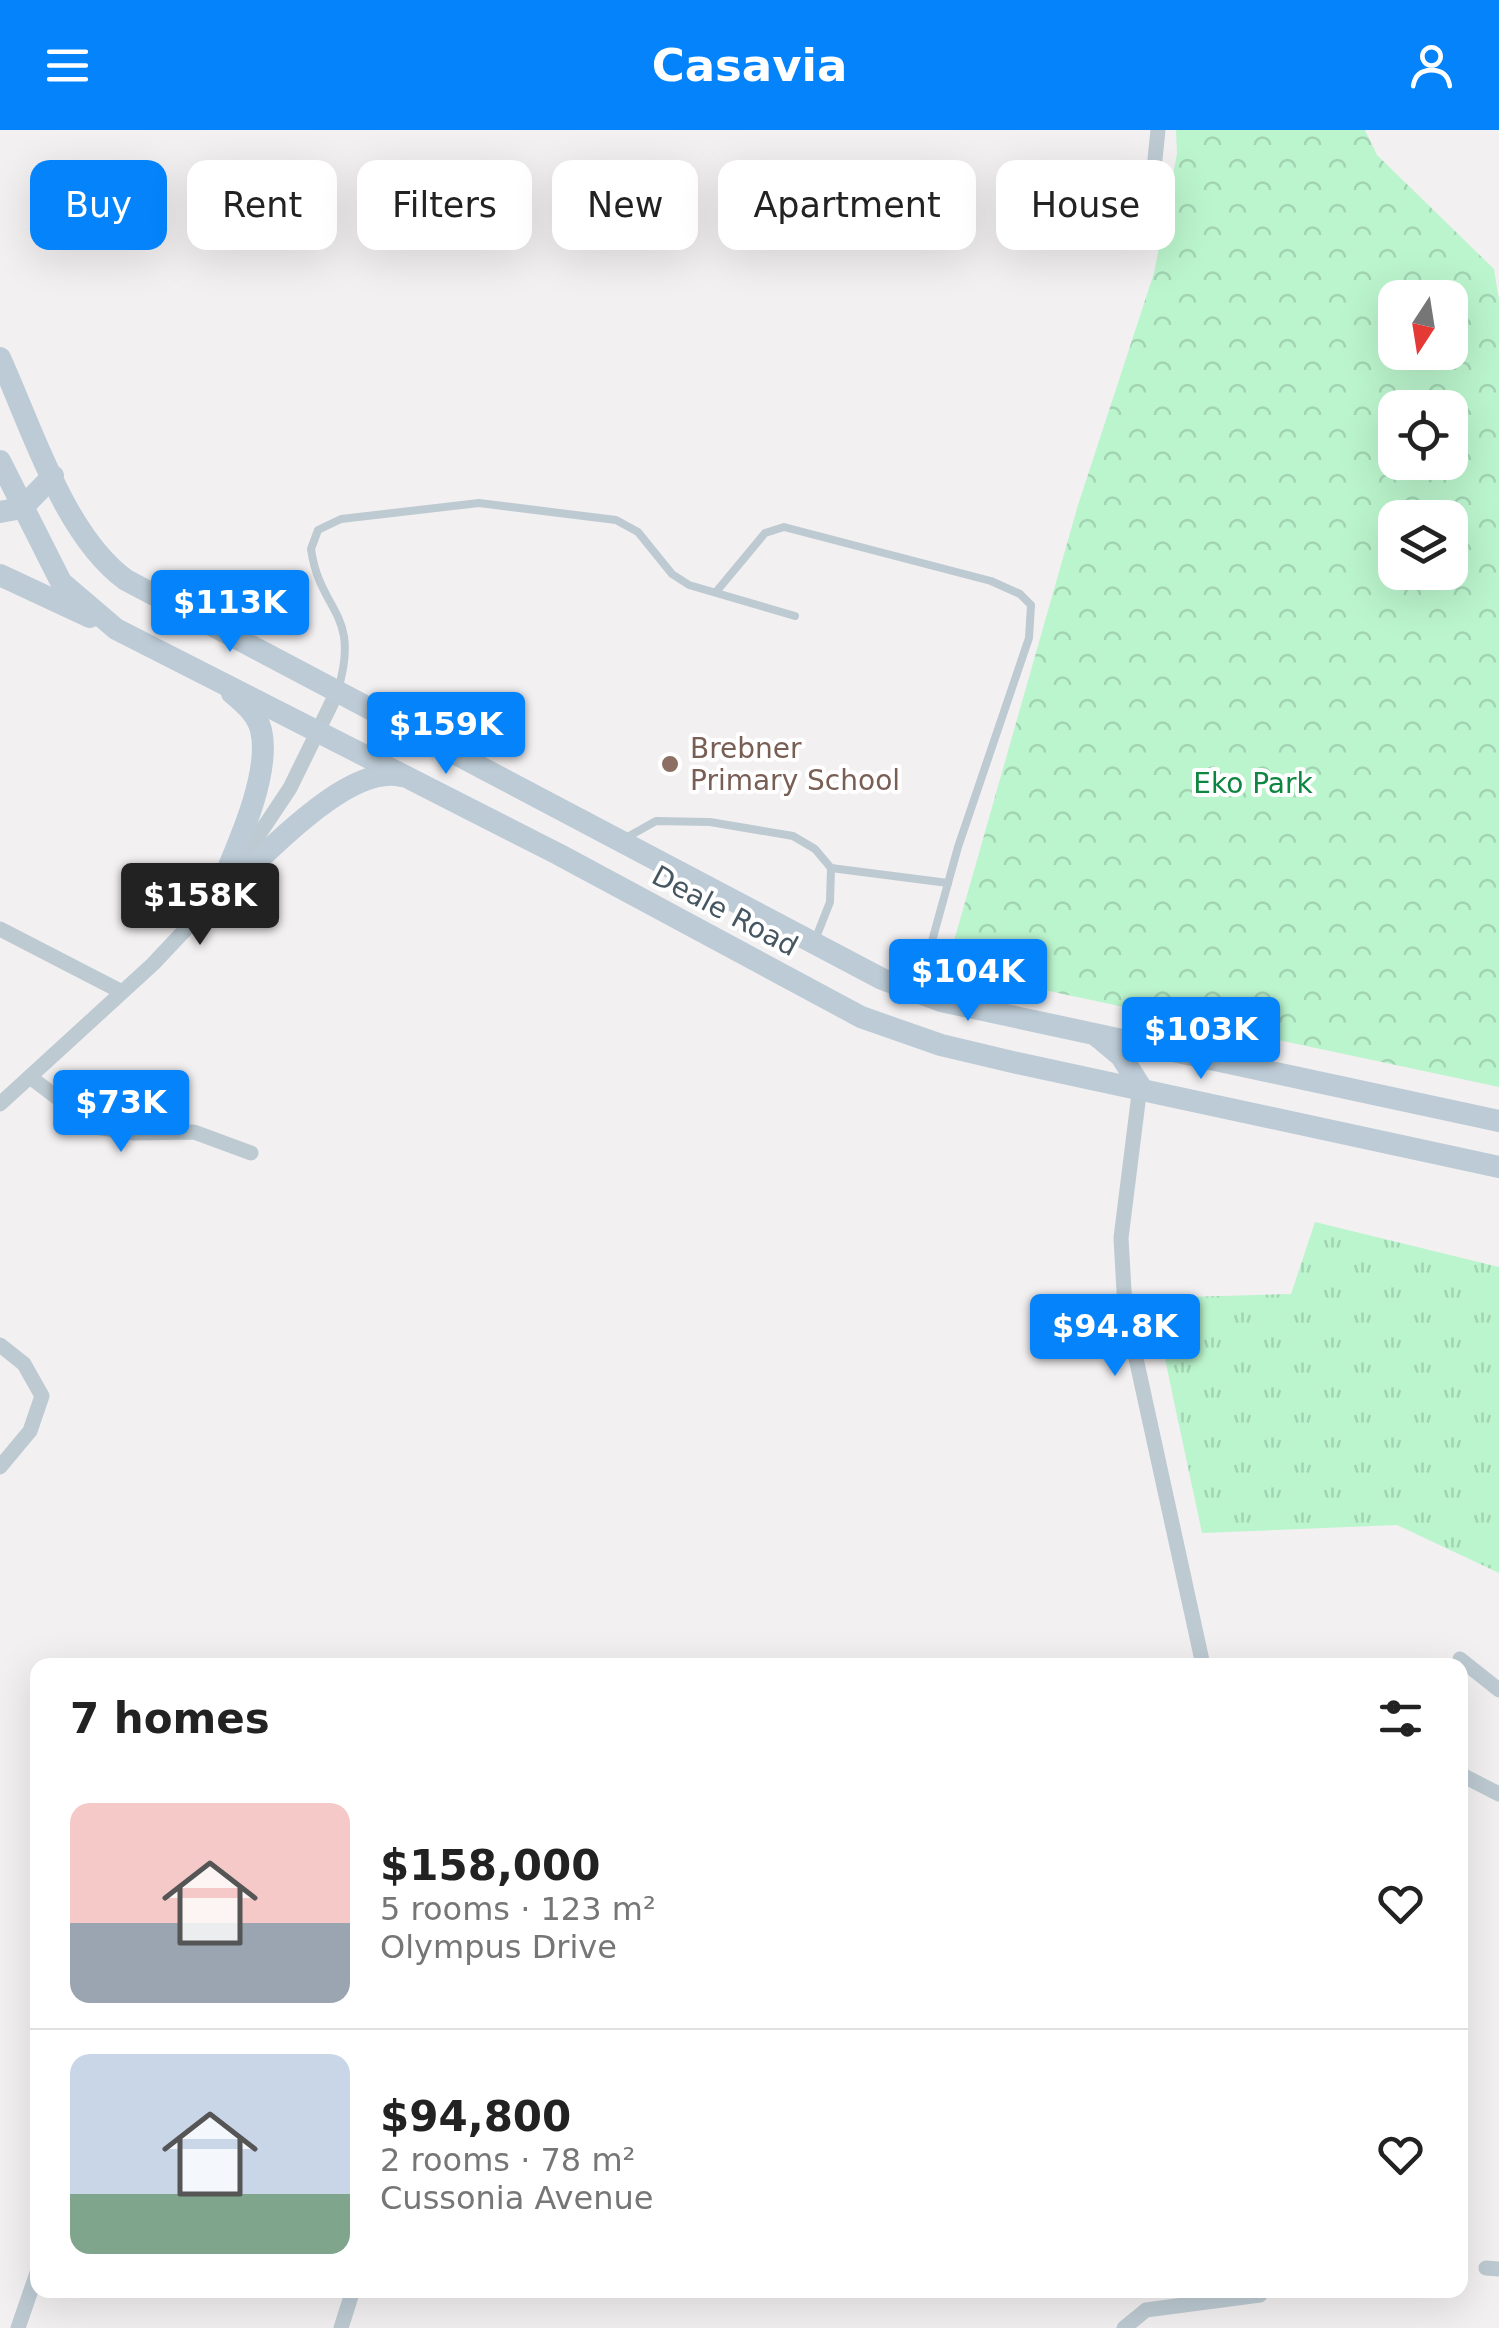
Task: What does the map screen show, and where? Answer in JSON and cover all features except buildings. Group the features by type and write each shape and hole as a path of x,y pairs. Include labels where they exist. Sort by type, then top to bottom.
{"street":[{"path":"1155,160 1158,130"},
{"path":"0,358 54,476 11,510"},
{"name":"Deale Road","path":"1489,1164 1140,1086 1017,1063 902,1033 861,1017 464,805 116,629 61,582 11,510 2,471 54,476 99,560 126,580 814,944 918,994 1493,1119"},
{"path":"0,575 116,629"},
{"path":"212,675 249,708 261,730 262,758 246,821 214,900"},
{"path":"214,900 290,788 338,690"},
{"path":"0,1104 122,992 214,900 328,798 367,777 404,776 464,805"},
{"path":"690,926 707,887"},
{"path":"0,930 122,992"},
{"path":"1091,1033 1121,1056 1140,1086"},
{"path":"1181,1051 1154,1055 1140,1086 1120,1238 1125,1308 1201,1658"},
{"path":"30,1077 96,1127 134,1133 194,1132 251,1153"},
{"path":"1489,1164 1493,1119"},
{"path":"0,1345 24,1364 42,1396 30,1431 0,1467"},
{"path":"1468,1665 1499,1690"},
{"path":"1468,1778 1499,1794"},
{"path":"18,2328 30,2293"},
{"path":"341,2328 350,2298"},
{"path":"1124,2328 1146,2310 1237,2298"}],"lane":[{"path":"338,690 348,655 347,638 311,548 318,530 340,519 479,503 616,520 638,532 672,574 689,585 796,616"},
{"path":"716,592 765,532 784,527 991,581 1028,600 1034,611 948,883 918,994"},
{"path":"620,841 656,821 710,822 793,836 815,849 831,868 830,902 814,944"},
{"path":"831,868 948,883"}],"green space":[{"name":"Eko Park","path":"1176,130 1365,130 1377,155 1494,269 1499,300 1499,1087 946,969 1078,505 1158,250 1175,250"},
{"path":"1315,1222 1499,1267 1499,1573 1397,1525 1202,1533 1152,1298 1291,1294"}],"place":[{"name":"Brebner Primary School","path":"670,764"}]}
